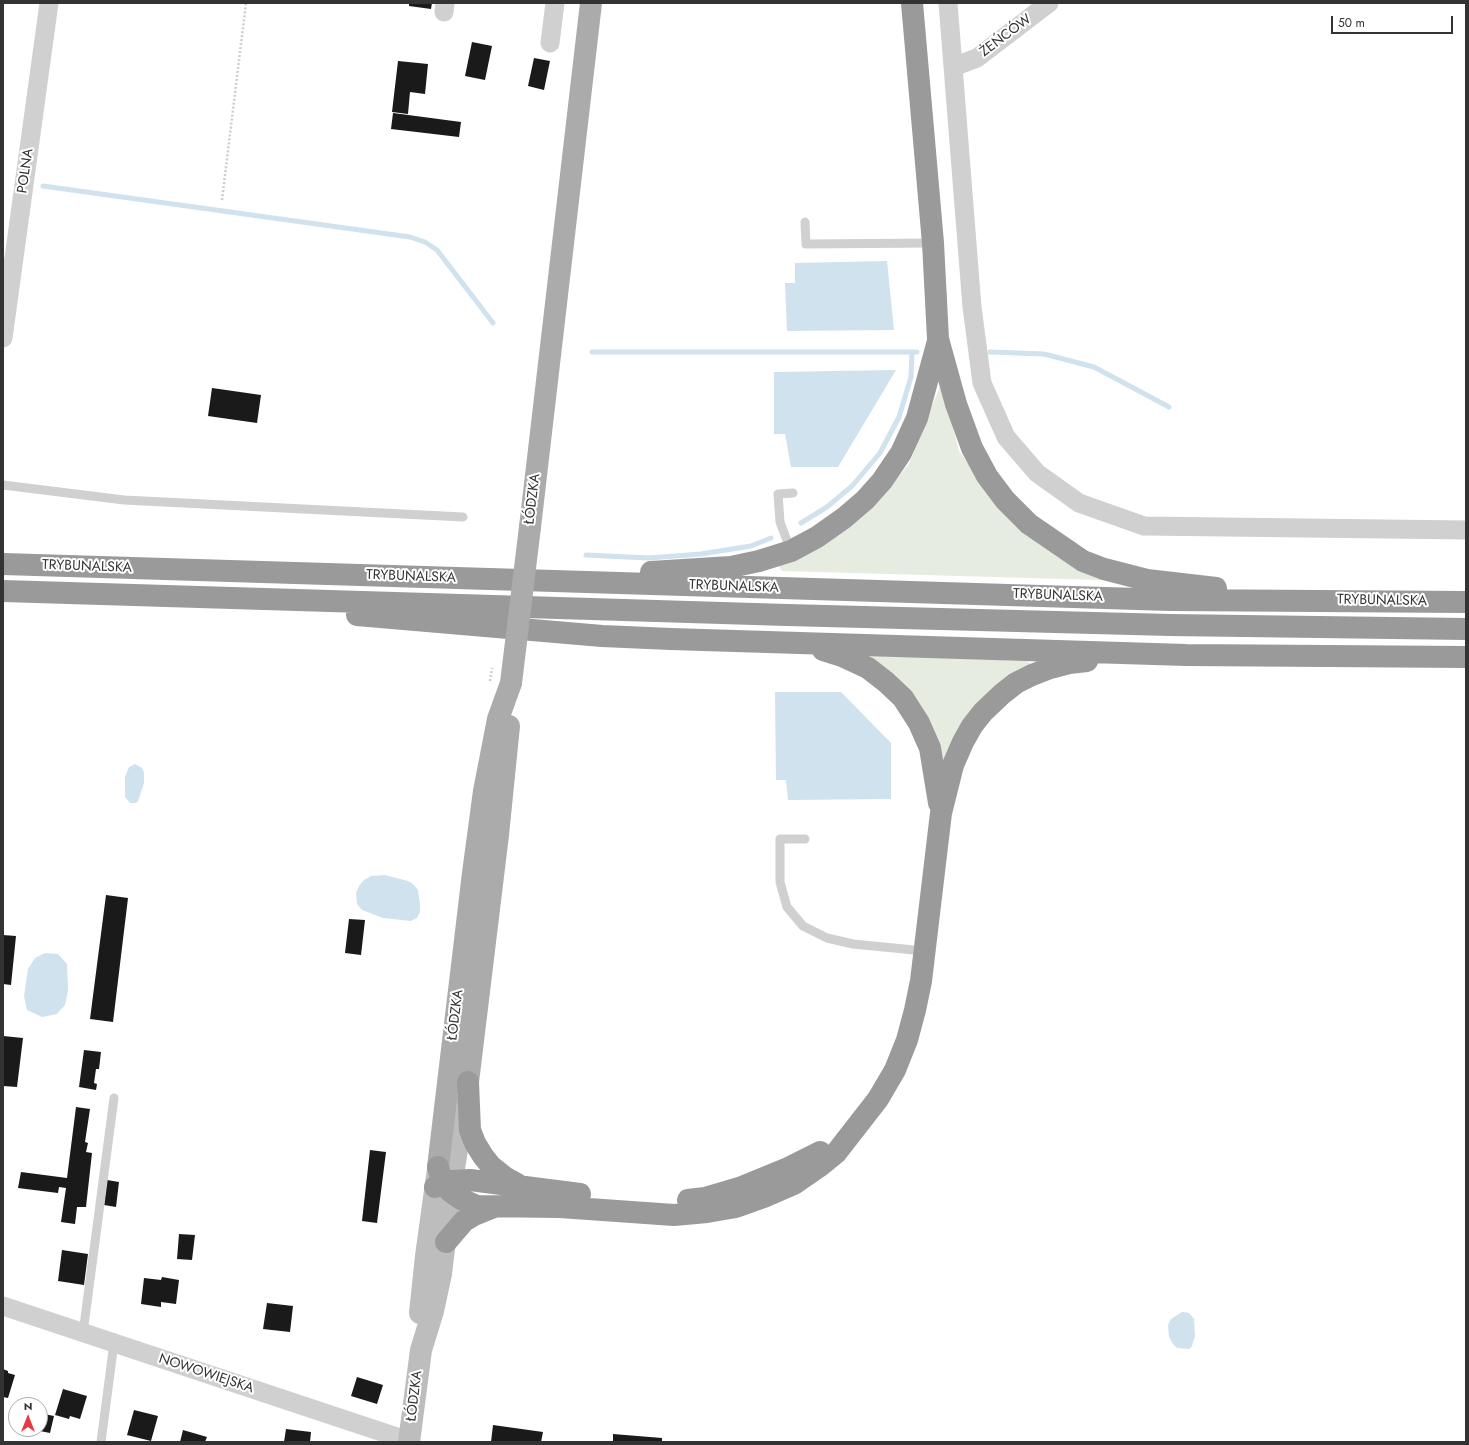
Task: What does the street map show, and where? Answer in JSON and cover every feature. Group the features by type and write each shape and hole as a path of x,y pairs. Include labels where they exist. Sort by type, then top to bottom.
{"highway":[{"path":"912,3 933,243 938,339 956,404 972,448 987,476 1005,500 1029,524 1083,561 1104,569 1147,580 1218,588 1277,600"},
{"path":"543,581 731,567 759,561 791,551 818,537 865,500 882,481 901,453 917,418 938,339"},
{"name":"TRYBUNALSKA","path":"3,564 1170,600 1466,602"},
{"name":"TRYBUNALSKA","path":"3,591 1178,625 1466,629"},
{"path":"275,600 379,618 602,636 1186,655 1466,657"},
{"path":"783,642 826,651 846,658 874,672 897,692 914,714 928,744 941,813"},
{"path":"444,1182 457,1197 482,1207 560,1206 674,1215 729,1208 764,1197 794,1184 820,1166 836,1153 870,1111 882,1093 900,1059 907,1040 914,1014 924,951 941,813 953,765 970,730 986,708 1002,694 1016,683 1041,671 1069,663 1139,660 1186,655"},
{"path":"468,1082 470,1130 478,1150 496,1171 511,1181 525,1187"},
{"path":"444,1182 470,1180 564,1193 674,1203 705,1198 742,1187 786,1170 850,1134"},
{"path":"446,1242 469,1218 495,1207"}],"main road":[{"name":"ŁÓDZKA","path":"421,1350 420,1319 426,1256 468,1082 500,820 509,731 511,683 591,3"},
{"name":"ŁÓDZKA","path":"409,1442 421,1350 441,1274 446,1242 444,1182 484,791 498,719 511,683"}],"street":[{"name":"POLNA","path":"3,338 48,3"},
{"path":"550,43 555,3"},
{"path":"948,3 972,307 982,383 1006,437 1037,473 1079,502 1144,526 1466,530"},
{"name":"ŻEŃCÓW","path":"953,67 977,58 1049,3"},
{"name":"NOWOWIEJSKA","path":"3,1306 409,1442"}],"lane":[{"path":"804,222 806,244 933,243"},
{"path":"3,485 124,500 463,517"},
{"path":"791,551 780,522 778,494 794,493"},
{"path":"804,839 780,839 780,882 787,907 803,926 826,938 853,944 924,951"},
{"path":"83,1333 114,1098"},
{"path":"101,1442 114,1343"}],"path":[{"path":"222,200 246,3"}],"shaded area":[{"path":"941,384 959,451 1000,508 1107,577 1101,580 782,571 779,566 874,505 909,464"},
{"path":"868,655 1026,661 1030,663 1030,665 945,762"}],"water":[{"path":"887,261 894,330 787,331 785,283 795,283 795,263"},
{"path":"896,370 838,467 791,467 785,434 774,434 774,372"},
{"path":"775,692 841,692 891,743 891,799 788,800 786,780 776,780"},
{"path":"135,764 142,768 144,772 144,783 138,801 136,803 130,803 125,797 125,777 129,767"},
{"path":"385,875 408,881 418,890 420,912 417,918 411,921 383,918 362,910 357,904 356,893 364,880 371,876"},
{"path":"45,953 58,954 67,964 68,991 65,1005 57,1014 42,1017 27,1010 24,996 28,969 35,958"},
{"path":"1182,1312 1189,1313 1194,1319 1195,1336 1192,1346 1189,1349 1177,1348 1169,1337 1168,1325 1171,1319"}],"building":[{"path":"409,3 432,3 431,9 409,6"},
{"path":"472,42 492,46 485,80 465,76"},
{"path":"534,58 550,61 544,90 528,86"},
{"path":"398,61 428,64 425,94 410,92 408,114 392,112"},
{"path":"393,113 461,122 459,137 391,129"},
{"path":"212,388 261,395 257,423 208,416"},
{"path":"106,895 128,898 113,1022 90,1019"},
{"path":"349,919 365,920 361,955 345,953"},
{"path":"3,935 16,936 11,985 3,984"},
{"path":"3,1036 23,1038 17,1087 3,1086"},
{"path":"84,1050 101,1052 99,1069 96,1069 94,1083 97,1084 96,1090 79,1087"},
{"path":"76,1107 90,1109 85,1142 88,1143 86,1152 92,1153 86,1207 77,1207 75,1224 61,1222 66,1188 59,1187 58,1193 18,1188 21,1172 67,1178"},
{"path":"370,1150 386,1152 377,1223 362,1221"},
{"path":"107,1180 119,1182 116,1207 104,1205"},
{"path":"179,1234 195,1235 192,1260 177,1259"},
{"path":"62,1250 88,1254 84,1285 58,1281"},
{"path":"162,1277 179,1280 176,1304 161,1302 161,1307 141,1304 144,1278 161,1280"},
{"path":"267,1303 293,1306 290,1332 263,1329"},
{"path":"3,1369 8,1371 8,1373 15,1375 8,1398 3,1397"},
{"path":"357,1377 383,1385 377,1404 351,1396"},
{"path":"63,1389 87,1396 80,1419 70,1416 69,1419 55,1415"},
{"path":"134,1410 158,1416 151,1441 127,1435"},
{"path":"48,1415 54,1416 50,1433 48,1433"},
{"path":"493,1425 543,1432 541,1442 491,1442"},
{"path":"286,1429 311,1432 310,1442 284,1442"},
{"path":"183,1430 207,1437 205,1442 180,1442"},
{"path":"613,1434 662,1438 662,1442 613,1442"}],"waterway":[{"path":"43,186 410,237 425,242 437,250 493,323"},
{"path":"592,352 917,352"},
{"path":"801,523 827,507 852,486 880,453 899,417 911,377 912,352"},
{"path":"990,352 1044,354 1094,367 1169,407"},
{"path":"586,555 649,558 701,554 751,546 771,538"}]}
